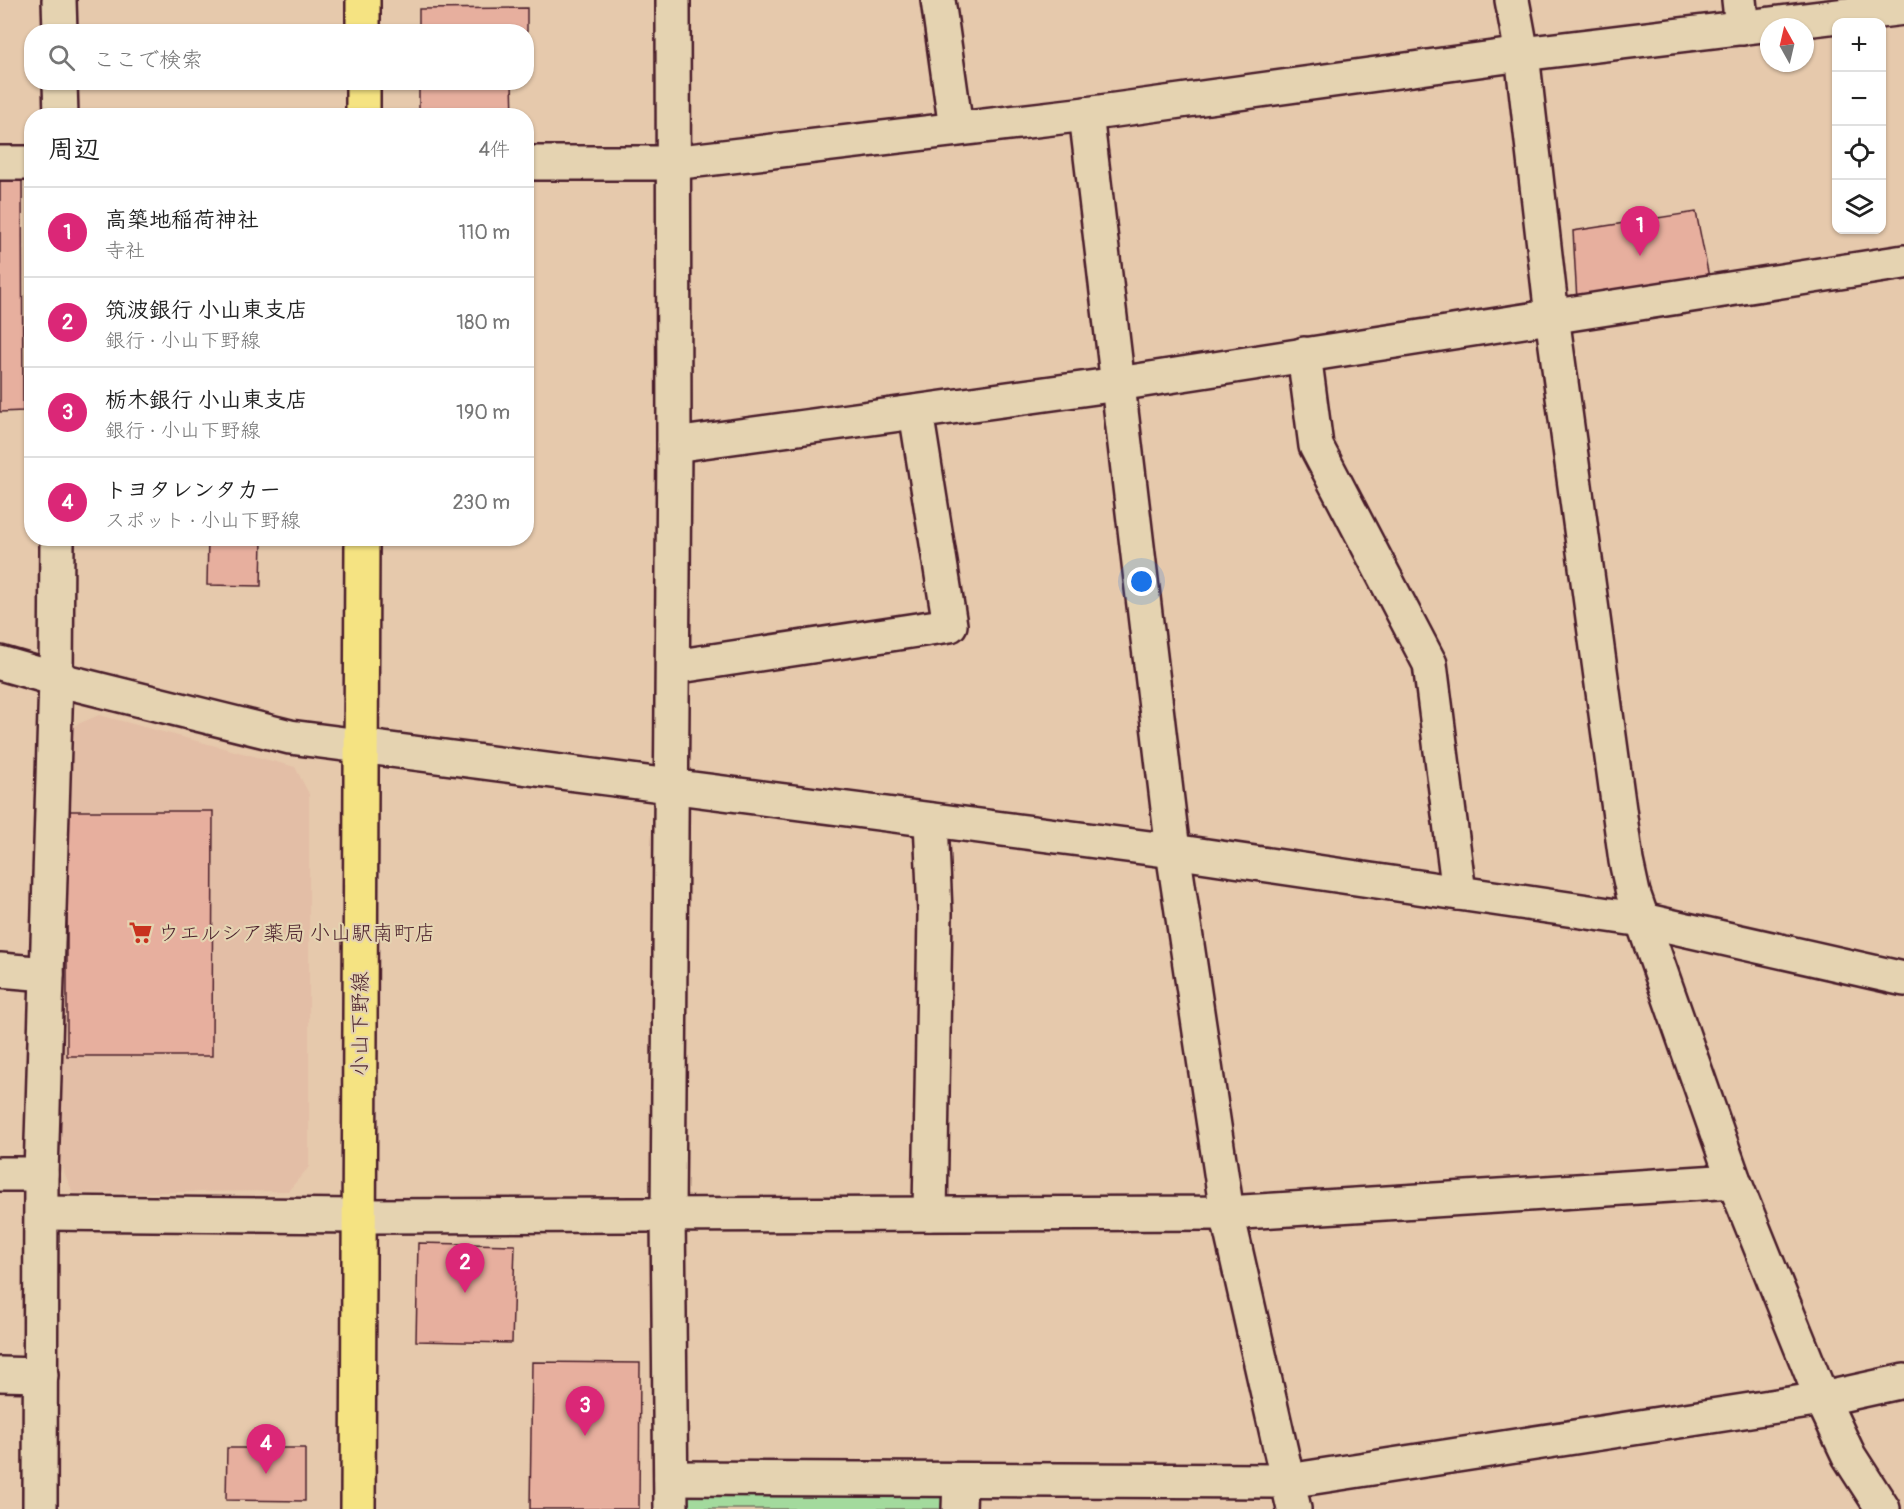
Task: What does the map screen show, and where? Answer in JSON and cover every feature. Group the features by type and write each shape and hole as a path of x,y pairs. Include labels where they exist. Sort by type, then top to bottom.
{"main road":[{"path":"363,0 363,24"},
{"path":"363,90 363,108"},
{"name":"小山下野線","path":"358,1509 362,546"}],"street":[{"path":"59,0 60,24"},
{"path":"673,0 673,787 668,1215 671,1494 1291,1495 1822,1399 1904,1381"},
{"path":"938,0 956,129"},
{"path":"1512,0 1522,54 1552,316 1626,861 1633,892 1734,1181 1822,1399 1849,1456 1883,1509"},
{"path":"534,163 672,163 1086,114 1522,54 1740,14 1904,8"},
{"path":"60,90 61,108"},
{"path":"1086,114 1173,851 1227,1213 1291,1495"},
{"path":"0,164 24,163"},
{"path":"674,446 1118,384 1552,316 1903,269"},
{"path":"1304,354 1316,446 1430,664 1459,893"},
{"path":"673,667 950,625 916,412"},
{"path":"40,1509 41,1174 56,679 57,546"},
{"path":"0,663 290,737 1173,851 1643,920 1904,979"},
{"path":"930,1214 935,913 931,820"},
{"path":"0,970 47,974"},
{"path":"0,1173 41,1174"},
{"path":"42,1214 359,1216 1227,1213 1734,1181"},
{"path":"0,1374 41,1375"}],"shaded area":[{"path":"99,715 295,767 309,794 309,1167 288,1191 73,1193 61,1165 64,730"}],"green space":[{"path":"677,1485 953,1486 953,1509 677,1509"}],"building":[{"path":"527,8 527,24 419,24 419,9"},
{"path":"419,90 512,90 513,108 419,108"},
{"path":"0,178 22,179 23,411 0,412"},
{"path":"1696,212 1710,282 1577,301 1573,231"},
{"path":"208,546 262,546 261,586 207,585"},
{"name":"ウエルシア薬局 小山駅南町店","path":"67,811 213,811 212,1056 67,1056"},
{"path":"418,1243 515,1245 512,1343 416,1341"},
{"path":"532,1362 640,1363 639,1509 530,1509"},
{"path":"227,1448 305,1448 305,1501 226,1500"}],"place":[{"name":"高築地稲荷神社","path":"1640,256"},
{"name":"ウエルシア薬局 小山駅南町店","path":"140,933"},
{"name":"筑波銀行 小山東支店","path":"465,1293"},
{"name":"栃木銀行 小山東支店","path":"585,1436"},
{"name":"トヨタレンタカー","path":"266,1474"}]}
